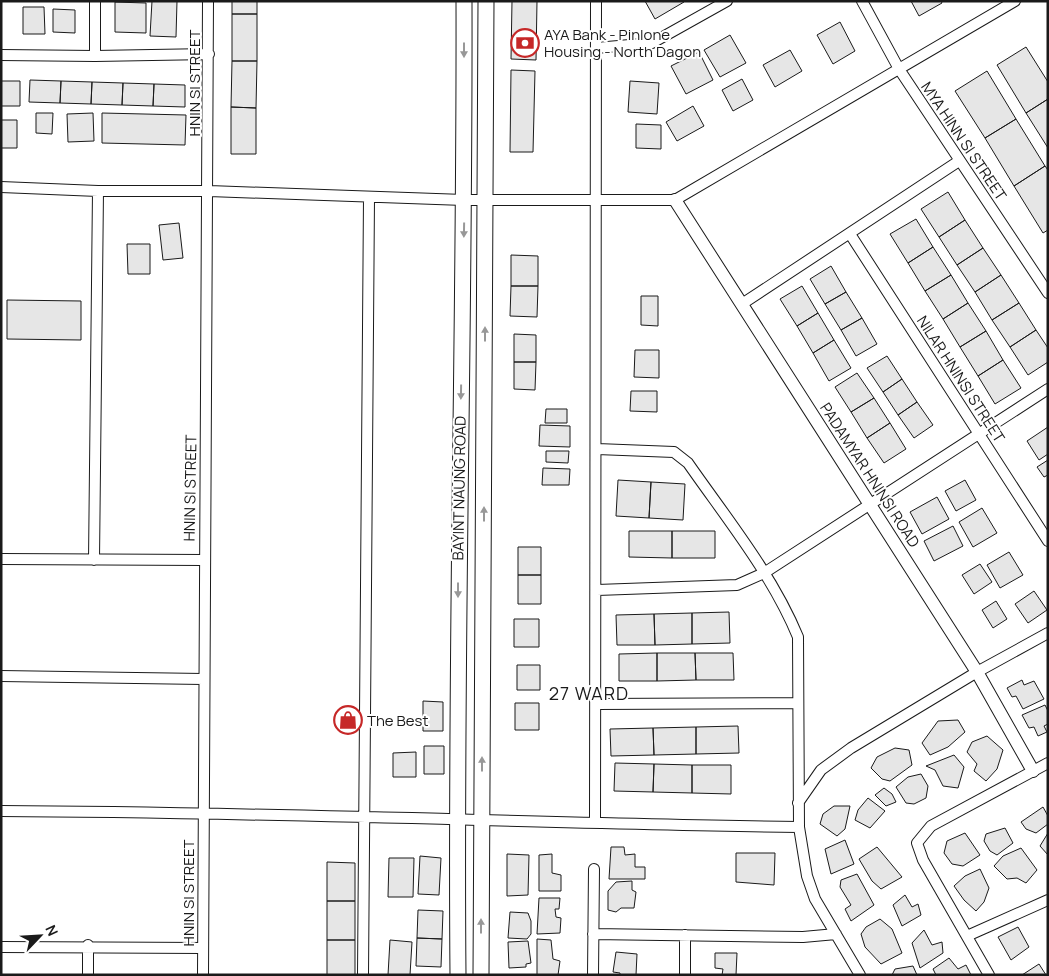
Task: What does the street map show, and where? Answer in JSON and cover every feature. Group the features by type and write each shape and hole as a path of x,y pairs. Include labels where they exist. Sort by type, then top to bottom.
{"main road":[{"name":"BAYINT NAUNG ROAD","path":"458,975 458,544 464,200 464,1"},
{"name":"BAYINT NAUNG ROAD","path":"481,975 486,1"},
{"path":"458,544 484,545"}],"street":[{"path":"94,56 95,1"},
{"name":"HNIN SI STREET","path":"202,975 208,1"},
{"path":"596,1 596,823"},
{"path":"596,48 652,44 727,1"},
{"name":"MYA HINN SI STREET","path":"862,1 899,69 1048,293"},
{"path":"1,187 98,191 208,190 369,198 464,200 675,200 1015,1"},
{"path":"1,55 209,54"},
{"path":"742,304 959,161"},
{"path":"94,560 98,191"},
{"path":"362,975 369,198"},
{"name":"PADAMYAR HNINSI ROAD","path":"675,200 977,672 1033,771"},
{"name":"NILAR HNINSI STREET","path":"850,234 1048,541"},
{"path":"597,590 737,585 764,574 1048,390"},
{"path":"597,450 674,452 688,463 764,574 789,615 798,637 796,703 798,803 799,827 807,876 816,899 860,975"},
{"path":"1,559 204,560"},
{"path":"798,803 821,770 851,748 977,672 1048,633"},
{"path":"1,676 204,680"},
{"path":"596,704 796,703"},
{"path":"989,975 923,860 917,843 931,826 1048,763"},
{"path":"1,811 203,812 364,818 799,827"},
{"path":"593,975 594,869"},
{"path":"967,936 1048,900"},
{"path":"594,934 803,937 836,934"},
{"path":"684,975 685,935"},
{"path":"1,946 88,945 203,948"},
{"path":"88,945 88,975"}],"building":[{"path":"152,1 177,1 176,37 150,36"},
{"path":"232,1 257,1 257,14 232,14"},
{"path":"512,1 537,1 536,60 511,59"},
{"path":"645,1 684,1 684,2 655,19"},
{"path":"911,1 941,1 942,3 919,16"},
{"path":"115,2 146,3 146,33 115,32"},
{"path":"23,7 44,7 45,34 23,34"},
{"path":"53,9 75,10 75,33 53,32"},
{"path":"232,14 257,14 257,61 232,61"},
{"path":"840,22 855,51 833,64 817,35"},
{"path":"730,35 746,63 720,77 704,50"},
{"path":"1026,47 1048,82 1048,99 1026,113 997,65"},
{"path":"790,50 802,71 775,87 763,65"},
{"path":"699,52 713,80 686,94 671,66"},
{"path":"232,61 257,61 256,108 231,107"},
{"path":"511,70 535,71 533,152 510,152"},
{"path":"987,71 1016,119 985,138 955,91"},
{"path":"742,79 753,100 733,111 722,90"},
{"path":"30,80 61,81 60,103 29,102"},
{"path":"1,81 20,81 20,106 1,106"},
{"path":"61,81 92,82 91,104 60,103"},
{"path":"630,81 659,83 657,114 628,112"},
{"path":"92,82 123,83 122,105 91,104"},
{"path":"123,83 154,84 153,106 122,105"},
{"path":"154,84 185,85 185,107 153,106"},
{"path":"1048,99 1048,148 1026,113"},
{"path":"693,106 704,126 677,141 666,122"},
{"path":"231,107 256,108 256,154 231,154"},
{"path":"36,113 53,113 52,134 36,133"},
{"path":"93,113 94,141 68,142 67,114"},
{"path":"102,113 186,115 185,145 102,143"},
{"path":"1016,119 1045,166 1014,186 985,138"},
{"path":"1,120 17,120 17,148 1,148"},
{"path":"636,124 661,125 661,149 636,148"},
{"path":"1045,166 1048,170 1048,230 1043,233 1014,186"},
{"path":"948,192 965,220 939,237 921,209"},
{"path":"916,219 933,247 908,263 890,234"},
{"path":"965,220 983,248 957,265 939,237"},
{"path":"179,223 183,258 163,260 159,225"},
{"path":"127,244 150,244 150,274 128,274"},
{"path":"933,247 951,275 925,291 908,263"},
{"path":"983,248 1001,275 975,292 957,265"},
{"path":"511,255 538,256 538,286 511,286"},
{"path":"831,266 846,292 825,304 810,279"},
{"path":"951,275 968,303 943,319 925,291"},
{"path":"1001,275 1019,303 992,320 975,292"},
{"path":"511,286 538,286 537,317 510,316"},
{"path":"802,286 818,313 797,326 780,299"},
{"path":"846,292 862,318 841,330 825,304"},
{"path":"641,296 658,296 658,326 641,325"},
{"path":"7,300 81,301 81,340 7,339"},
{"path":"968,303 986,331 960,347 943,319"},
{"path":"1019,303 1036,330 1010,347 992,320"},
{"path":"818,313 834,340 813,353 797,326"},
{"path":"862,318 877,344 856,356 841,330"},
{"path":"1036,330 1048,348 1048,362 1028,375 1010,347"},
{"path":"986,331 1003,360 978,376 960,347"},
{"path":"514,334 536,335 536,362 514,362"},
{"path":"834,340 851,368 829,381 813,353"},
{"path":"635,350 659,350 659,378 634,377"},
{"path":"887,356 902,379 883,392 867,368"},
{"path":"1003,360 1021,388 995,404 978,376"},
{"path":"514,362 536,362 535,390 514,389"},
{"path":"857,373 874,398 851,412 835,387"},
{"path":"902,379 917,402 898,415 883,392"},
{"path":"631,391 657,391 657,412 630,411"},
{"path":"874,398 890,423 867,438 851,412"},
{"path":"917,402 933,425 914,438 898,415"},
{"path":"546,409 567,409 567,423 545,423"},
{"path":"890,423 906,449 884,463 867,438"},
{"path":"540,425 570,426 570,447 539,446"},
{"path":"1048,427 1048,454 1039,460 1027,441"},
{"path":"546,451 569,451 568,463 546,462"},
{"path":"1048,460 1048,475 1044,477 1037,467"},
{"path":"543,468 570,469 569,485 542,485"},
{"path":"618,480 651,482 649,518 616,516"},
{"path":"965,480 976,500 956,511 945,491"},
{"path":"651,482 685,484 683,520 649,518"},
{"path":"937,497 949,519 922,534 910,512"},
{"path":"982,508 997,533 973,547 959,522"},
{"path":"953,526 963,546 934,561 924,541"},
{"path":"629,531 672,531 672,558 629,557"},
{"path":"672,531 715,531 715,558 672,558"},
{"path":"518,547 541,547 541,575 518,575"},
{"path":"1009,552 1023,575 1000,588 987,565"},
{"path":"980,564 992,582 974,594 962,575"},
{"path":"518,575 541,575 541,604 518,604"},
{"path":"1034,591 1047,610 1028,623 1015,604"},
{"path":"996,601 1007,619 993,628 982,610"},
{"path":"729,612 730,643 692,644 692,613"},
{"path":"692,613 692,644 655,645 654,614"},
{"path":"654,614 655,645 617,645 616,615"},
{"path":"514,619 539,619 539,647 514,647"},
{"path":"657,653 695,653 696,680 657,681"},
{"path":"657,653 657,681 619,681 619,654"},
{"path":"695,653 733,653 734,680 696,680"},
{"path":"517,665 540,665 540,690 517,690"},
{"path":"1022,680 1024,685 1034,681 1044,699 1023,709 1016,696 1012,697 1007,688"},
{"path":"423,701 443,702 443,731 423,731"},
{"path":"515,703 539,703 539,730 515,730"},
{"path":"1045,705 1048,711 1048,724 1044,726 1047,732 1038,736 1034,727 1029,728 1022,715"},
{"path":"958,720 965,732 948,747 930,755 922,743 938,721"},
{"path":"738,726 739,753 696,754 696,727"},
{"path":"696,727 696,754 654,755 653,728"},
{"path":"653,728 654,755 611,756 610,729"},
{"path":"987,736 1003,750 997,769 986,781 974,771 977,764 967,752 972,742"},
{"path":"424,746 444,746 444,774 424,774"},
{"path":"895,748 909,750 912,765 890,781 882,779 871,768 877,757"},
{"path":"416,752 416,777 393,777 393,753"},
{"path":"954,755 964,767 958,788 943,786 935,770 926,766"},
{"path":"615,763 654,764 653,792 614,791"},
{"path":"654,764 692,765 692,793 653,792"},
{"path":"692,765 731,765 731,794 692,793"},
{"path":"921,774 928,786 926,798 914,804 906,803 896,787 908,777"},
{"path":"884,788 892,794 896,802 886,806 875,795"},
{"path":"868,798 885,811 870,828 855,820 858,810"},
{"path":"834,806 850,806 845,829 837,836 820,824 823,814"},
{"path":"1043,807 1048,816 1048,824 1036,833 1026,829 1021,822"},
{"path":"1005,828 1013,843 997,855 990,851 984,841 986,834"},
{"path":"965,833 980,855 963,866 952,864 944,853 947,841"},
{"path":"1048,833 1048,855 1040,846"},
{"path":"845,840 854,864 831,874 825,849"},
{"path":"611,847 624,847 625,855 635,854 635,867 645,867 645,879 609,879"},
{"path":"877,847 902,877 881,889 872,881 859,859"},
{"path":"1021,848 1037,870 1026,883 1017,878 1007,879 994,866 1003,856"},
{"path":"736,853 775,853 774,885 736,882"},
{"path":"507,854 529,855 528,895 507,896"},
{"path":"552,854 552,873 561,875 561,891 539,891 539,855"},
{"path":"420,856 441,858 439,895 418,894"},
{"path":"389,858 414,858 413,897 388,897"},
{"path":"327,862 355,863 355,901 327,901"},
{"path":"980,869 989,888 984,902 976,911 964,900 954,886 965,876"},
{"path":"857,874 874,905 851,921 845,909 851,905 840,887 841,880"},
{"path":"632,881 632,890 636,892 634,908 621,908 616,912 608,910 608,891 616,882"},
{"path":"905,895 912,907 918,904 921,915 902,926 893,905"},
{"path":"539,898 560,898 559,909 555,909 556,917 561,918 560,933 537,934"},
{"path":"327,901 355,901 355,940 327,940"},
{"path":"418,910 443,911 442,939 417,938"},
{"path":"510,912 528,913 531,921 531,934 527,939 508,938"},
{"path":"880,919 892,929 902,953 881,964 865,947 861,934 866,927"},
{"path":"1018,927 1029,947 1011,960 998,937"},
{"path":"924,930 932,945 942,942 943,953 920,968 912,943"},
{"path":"417,938 442,939 441,967 416,966"},
{"path":"537,939 551,940 553,959 560,961 558,975 537,975"},
{"path":"327,940 355,940 355,975 327,975"},
{"path":"390,940 412,942 410,975 388,975"},
{"path":"528,941 531,963 526,964 526,967 509,968 508,942"},
{"path":"616,952 637,954 636,975 620,975 620,973 613,972"},
{"path":"715,953 737,953 736,975 722,975 723,969 715,968"},
{"path":"949,958 958,969 966,965 971,975 936,975 933,969"},
{"path":"1039,964 1046,975 1022,975"},
{"path":"913,966 917,975 892,975 895,969"}],"place":[{"name":"AYA Bank - Pinlone Housing - North Dagon","path":"525,43"},
{"name":"The Best","path":"348,720"}],"district":[{"name":"27 WARD","path":"589,693"}]}
